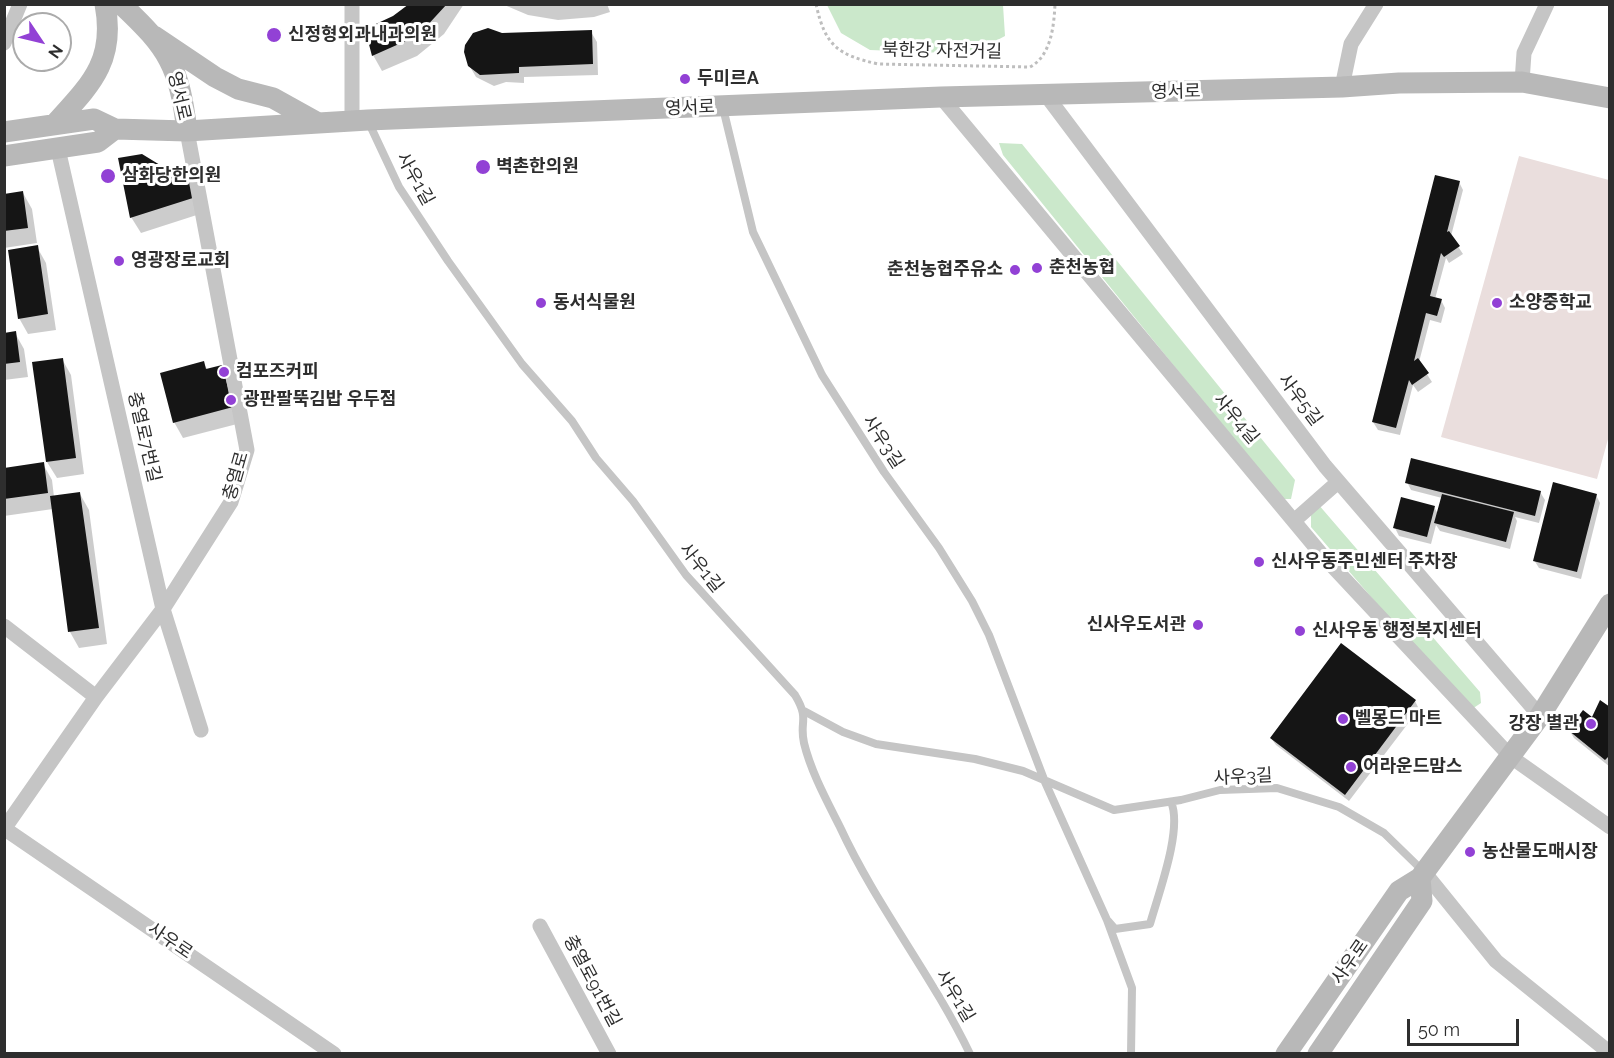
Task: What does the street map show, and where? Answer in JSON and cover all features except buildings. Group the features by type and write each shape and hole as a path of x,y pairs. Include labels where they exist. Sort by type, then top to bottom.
{"street":[{"path":"4,43 20,4"},
{"path":"54,124 96,77 107,52 109,22 105,4"},
{"path":"352,4 360,121"},
{"path":"1342,87 1351,44 1376,4"},
{"path":"1522,82 1524,52 1547,4"},
{"name":"영서로","path":"129,7 169,56 182,92 187,131 360,121 941,97 1342,87 1399,83 1522,82 1610,98"},
{"path":"154,36 215,76 238,88 273,98 319,123"},
{"name":"사우5길","path":"1046,95 1338,482 1540,716"},
{"name":"사우4길","path":"941,97 1322,555 1511,757"},
{"path":"4,132 94,119 115,129 187,131"},
{"path":"4,156 98,142 115,129"},
{"name":"충열로","path":"5,829 96,698 163,609 231,502 247,450 187,131"},
{"name":"충열로7번길","path":"58,149 163,609 201,730"},
{"path":"1295,520 1338,482"},
{"name":"사우로","path":"1286,1053 1400,891 1422,875 1511,757 1540,716 1610,604"},
{"path":"4,626 96,698"},
{"path":"1511,757 1610,827"},
{"name":"사우로","path":"5,829 334,1053"},
{"path":"1422,875 1496,961 1591,1047 1610,1053"},
{"name":"사우로","path":"1318,1053 1422,901 1422,875"},
{"name":"충열로91번길","path":"540,926 609,1053"}],"lane":[{"name":"사우3길","path":"723,107 753,232 822,375 972,601 988,635 1045,782 1107,920 1132,988 1131,1053"},
{"name":"사우1길","path":"360,121 399,187 448,261 522,364 572,421 596,459 633,501 686,575 795,696 804,711 803,742 840,829 873,894 958,1029 970,1053"},
{"path":"804,711 843,732 876,744 975,759 1023,771 1045,782"},
{"name":"사우3길","path":"1045,782 1114,810 1171,802 1220,790 1277,788 1339,807 1384,833 1422,875"},
{"path":"1107,920 1115,929 1150,924 1171,847 1174,808 1171,802"}],"path":[{"name":"북한강 자전거길","path":"816,4 822,28 833,47 857,59 878,64 1030,67 1037,63 1047,47 1055,4"}],"shaded area":[{"path":"827,5 1003,5 1005,36 971,54 870,50 841,33"},
{"path":"999,143 1022,144 1295,480 1291,499 1282,499 1003,155"},
{"path":"1519,156 1609,180 1610,432 1597,479 1441,437"},
{"path":"1318,504 1480,692 1481,703 1469,711 1311,527 1311,510"}],"place":[{"name":"신정형외과내과의원","path":"274,35"},
{"name":"두미르A","path":"685,79"},
{"name":"벽촌한의원","path":"483,167"},
{"name":"삼화당한의원","path":"108,176"},
{"name":"영광장로교회","path":"119,261"},
{"name":"춘천농협","path":"1037,268"},
{"name":"춘천농협주유소","path":"1015,270"},
{"name":"동서식물원","path":"541,303"},
{"name":"소양중학교","path":"1497,303"},
{"name":"컴포즈커피","path":"224,372"},
{"name":"광판팔뚝김밥 우두점","path":"231,400"},
{"name":"신사우동주민센터 주차장","path":"1259,562"},
{"name":"신사우도서관","path":"1198,625"},
{"name":"신사우동 행정복지센터","path":"1300,631"},
{"name":"벨몽드 마트","path":"1343,719"},
{"name":"강장 별관","path":"1591,724"},
{"name":"어라운드맘스","path":"1351,767"},
{"name":"농산물도매시장","path":"1470,852"}]}
